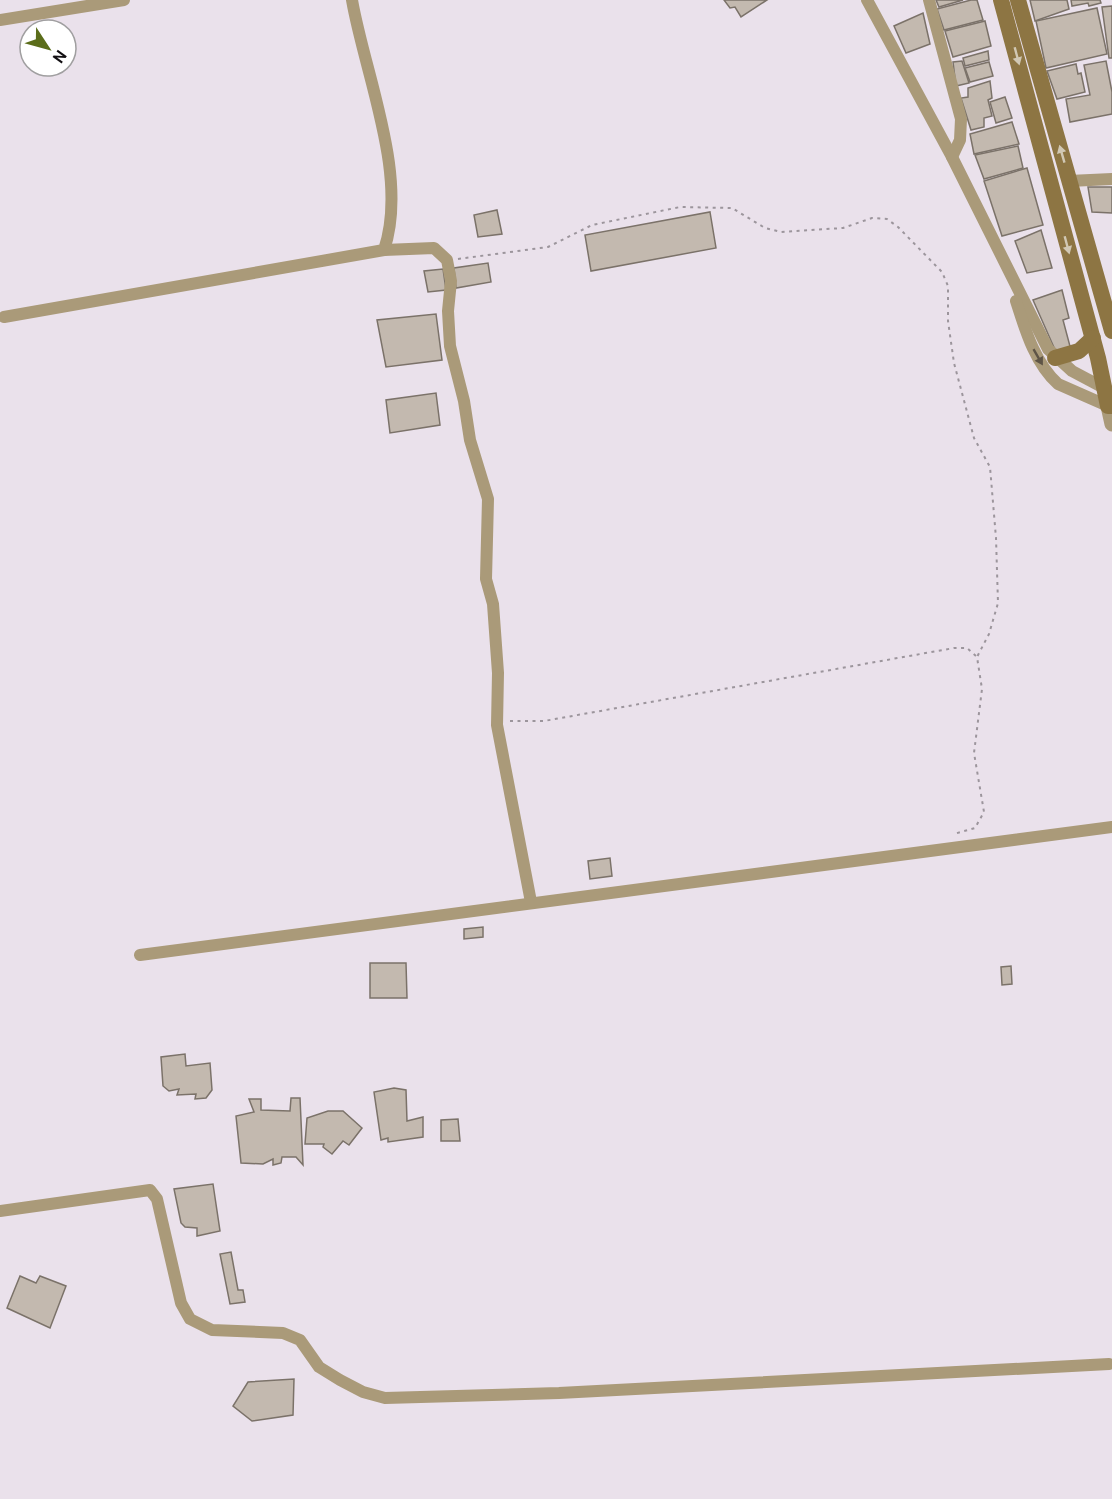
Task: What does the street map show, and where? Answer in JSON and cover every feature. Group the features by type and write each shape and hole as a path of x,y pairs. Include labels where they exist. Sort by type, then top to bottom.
{"main road":[{"path":"1001,0 1108,388 1110,406"},
{"path":"1018,0 1112,331"},
{"path":"1055,358 1079,351 1093,338"}],"street":[{"path":"0,20 124,0"},
{"path":"352,0 375,97 393,198 390,233 384,250"},
{"path":"867,0 952,157 1039,334 1055,358 1108,388"},
{"path":"929,0 961,119 960,140 952,157"},
{"path":"1069,181 1112,179"},
{"path":"4,317 384,250 434,248 447,260 451,281 448,311 450,346 464,400 470,440 488,500 486,579 493,604 498,673 497,718 501,753 523,851 531,902"},
{"path":"1003,263 1025,332 1047,372 1058,384 1110,406 1112,424"},
{"path":"140,955 1112,827"},
{"path":"0,1211 150,1190 157,1199 181,1302 190,1319 212,1330 283,1333 300,1340 319,1367 363,1392 385,1398 559,1393 1108,1364"}],"path":[{"path":"447,260 548,247 592,225 680,207 732,208 765,228 781,232 843,228 872,218 886,219 898,227 942,272 948,286 948,321 954,363 974,438 990,467 998,603 989,634 977,657 982,688 974,753 984,812 975,828 947,835"},
{"path":"497,718 514,722 544,721 954,648 967,648 977,657"}],"building":[{"path":"724,0 767,0 741,17 735,7 730,8"},
{"path":"936,0 963,0 939,7"},
{"path":"977,0 983,20 944,30 937,9"},
{"path":"1030,0 1067,0 1069,9 1035,21"},
{"path":"1071,0 1100,0 1101,3 1072,6"},
{"path":"1112,6 1112,58 1109,58 1102,7"},
{"path":"1097,8 1107,54 1046,68 1036,21"},
{"path":"923,13 930,44 906,53 894,26"},
{"path":"985,21 991,46 953,57 945,31"},
{"path":"988,51 989,60 965,66 963,58"},
{"path":"962,61 969,83 956,86 953,62"},
{"path":"1106,61 1112,92 1112,114 1070,122 1066,99 1090,95 1084,65"},
{"path":"989,62 993,76 970,82 965,68"},
{"path":"1076,64 1078,74 1081,73 1085,92 1057,99 1047,71"},
{"path":"990,81 992,98 988,100 992,116 984,118 984,127 971,130 961,98 968,97 968,88"},
{"path":"1005,97 1012,118 996,123 990,102"},
{"path":"1012,122 1019,144 974,154 970,134"},
{"path":"1018,146 1023,168 984,179 975,155"},
{"path":"1027,168 1043,225 1002,236 984,181"},
{"path":"1088,187 1112,187 1112,213 1092,212"},
{"path":"497,210 502,234 478,237 474,215"},
{"path":"710,212 716,248 591,271 585,235"},
{"path":"1041,230 1052,268 1027,273 1015,241"},
{"path":"488,263 491,282 456,288 454,268"},
{"path":"443,269 446,290 428,292 424,271"},
{"path":"1062,290 1069,318 1063,320 1071,350 1056,352 1033,300"},
{"path":"436,314 442,360 386,367 377,320"},
{"path":"436,393 440,425 390,433 386,400"},
{"path":"610,858 612,876 590,879 588,861"},
{"path":"483,927 483,937 464,939 464,929"},
{"path":"370,963 406,963 407,998 370,998"},
{"path":"1011,966 1012,984 1002,985 1001,967"},
{"path":"185,1054 186,1066 210,1063 212,1090 206,1098 195,1099 196,1094 177,1095 179,1089 169,1091 163,1086 161,1057"},
{"path":"394,1088 406,1090 407,1121 423,1117 423,1137 388,1142 388,1138 381,1140 374,1092"},
{"path":"291,1098 300,1098 303,1165 296,1157 282,1157 281,1163 273,1165 273,1159 263,1164 241,1163 236,1116 254,1112 249,1099 261,1099 261,1110 290,1111"},
{"path":"328,1111 343,1111 362,1128 349,1145 343,1141 332,1154 323,1147 324,1144 305,1144 307,1118"},
{"path":"458,1119 460,1141 441,1141 441,1120"},
{"path":"213,1184 220,1231 197,1236 197,1228 185,1227 181,1223 174,1189"},
{"path":"231,1252 238,1290 243,1290 245,1302 230,1304 220,1254"},
{"path":"20,1276 36,1283 40,1276 66,1286 50,1328 7,1308"},
{"path":"294,1379 293,1415 252,1421 233,1406 248,1382"}]}
